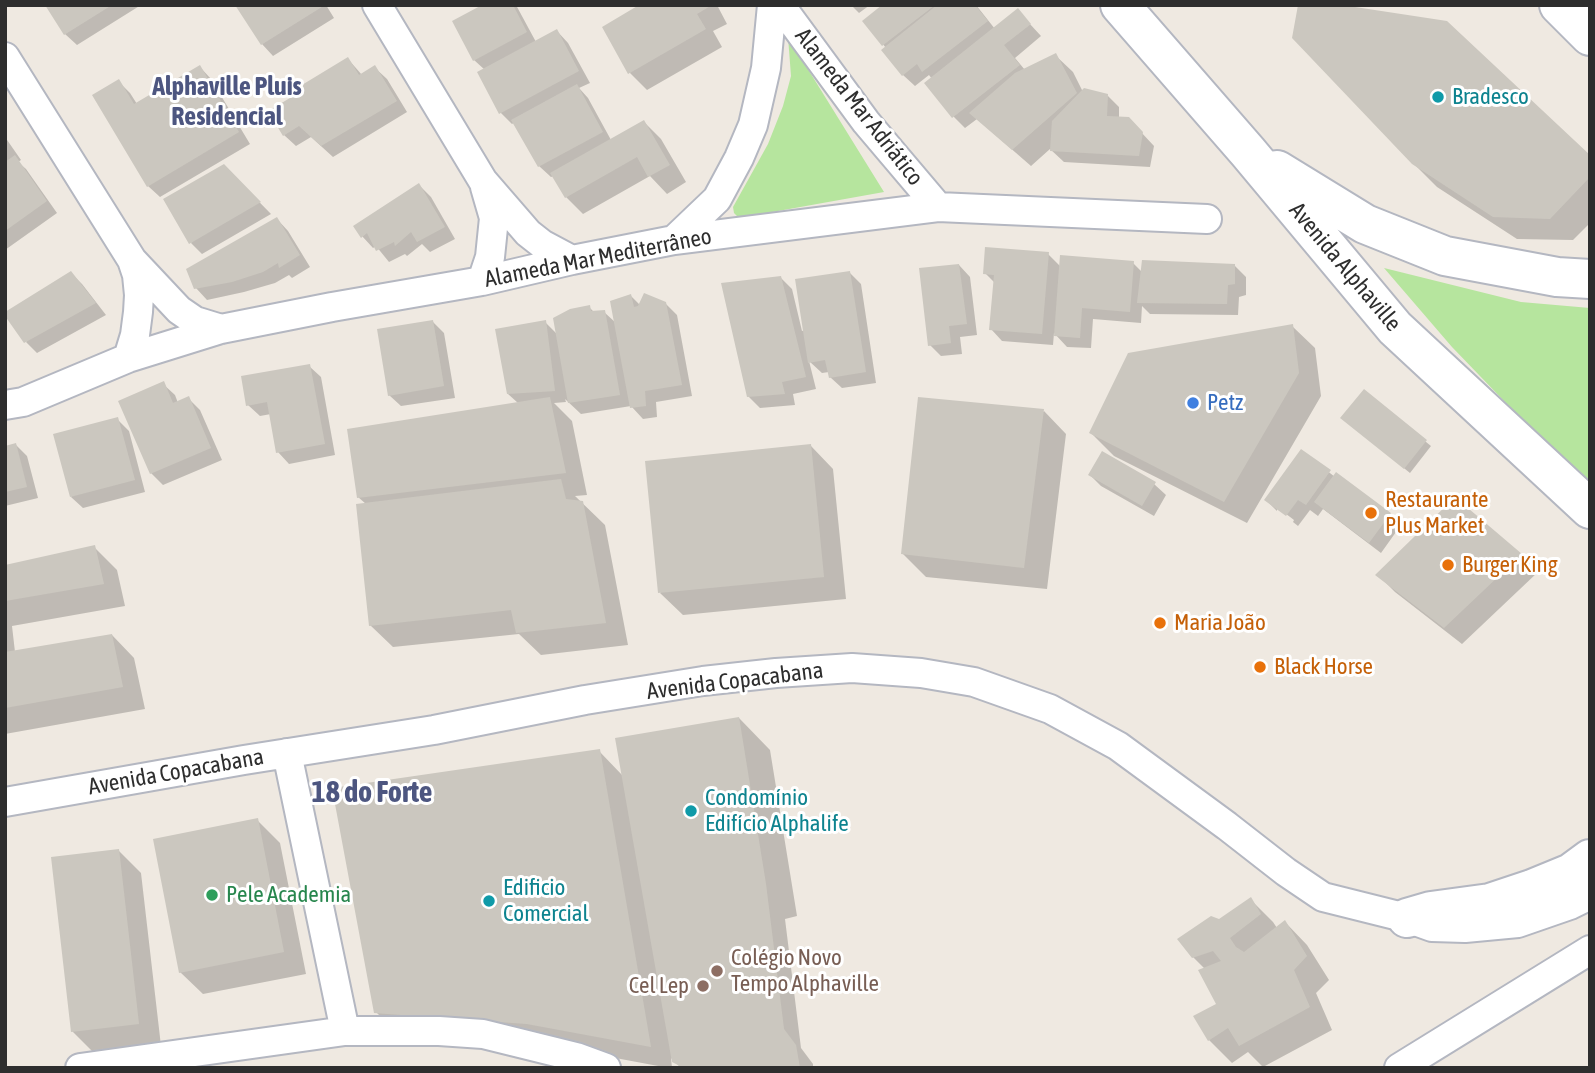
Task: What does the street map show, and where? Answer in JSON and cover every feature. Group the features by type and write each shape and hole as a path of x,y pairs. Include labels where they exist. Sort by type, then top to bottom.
{"main road":[{"name":"Avenida Alphaville","path":"1120,5 1248,152 1395,328 1590,509"},
{"path":"1559,5 1590,36"},
{"path":"1248,152 1365,224 1445,256 1558,277 1590,279"},
{"path":"1407,918 1432,911 1490,903 1571,873 1590,859"}],"street":[{"path":"377,5 484,181 528,233 572,260"},
{"path":"674,240 718,199 739,159 753,125 766,68 772,5"},
{"name":"Alameda Mar Adriático","path":"780,5 866,122 938,207"},
{"path":"5,57 132,260 180,310 195,321 221,329"},
{"path":"482,281 489,257 494,218 484,181"},
{"name":"Alameda Mar Mediterrâneo","path":"5,405 23,402 128,358 221,329 482,281 674,240 938,207 1207,219"},
{"path":"128,358 135,335 139,295 132,260"},
{"name":"Avenida Copacabana","path":"5,802 434,730 585,700 702,681 852,668 921,673 974,682 1050,709 1118,746 1323,897 1432,926 1465,928 1518,923 1590,895"},
{"path":"288,753 345,1031"},
{"path":"1416,1063 1590,950"},
{"path":"80,1068 345,1031 483,1034 576,1057 606,1068"}],"green space":[{"path":"788,37 884,192 739,218 733,207 768,144 783,106 791,76"},
{"path":"1384,268 1521,302 1590,308 1590,485 1560,459 1452,347"}],"building":[{"path":"45,5 112,5 64,35"},
{"path":"235,5 325,5 261,45"},
{"path":"482,5 513,5 527,32 473,61 452,21"},
{"path":"639,5 712,5 697,14 706,29 628,74 602,27"},
{"path":"882,5 935,5 882,46 862,21"},
{"path":"937,5 975,5 988,21 922,72 917,64 902,76 881,50"},
{"name":"Bradesco","path":"1298,5 1342,5 1447,21 1590,155 1590,177 1550,219 1493,217 1412,164 1292,38"},
{"path":"1018,8 1031,24 1004,45 1020,65 952,118 924,83"},
{"path":"557,29 579,71 499,114 477,72"},
{"path":"1056,53 1077,93 1012,150 969,113 1015,73"},
{"path":"348,57 359,75 375,65 397,101 321,146 299,126 283,136 268,111 295,95 292,91"},
{"path":"200,65 239,132 147,187 92,95 119,79 134,104"},
{"path":"577,84 603,132 538,167 511,120"},
{"path":"1084,88 1108,94 1107,116 1129,117 1143,132 1139,156 1050,151 1052,121"},
{"path":"644,120 670,165 648,177 637,157 565,198 550,173"},
{"path":"15,155 47,201 5,231 5,162"},
{"path":"224,164 261,202 189,244 163,199"},
{"path":"419,183 445,227 417,242 411,232 395,246 394,242 376,251 367,233 361,238 353,226"},
{"path":"277,217 300,255 279,268 278,263 263,272 232,282 194,289 186,269"},
{"path":"985,247 1049,252 1042,334 989,330 994,275 983,274"},
{"path":"1060,255 1134,261 1130,312 1082,308 1080,338 1054,336"},
{"path":"1142,260 1235,264 1235,284 1228,285 1227,304 1137,303"},
{"path":"959,264 967,324 949,326 951,343 928,346 919,268"},
{"path":"71,271 96,303 24,343 5,312"},
{"path":"850,271 866,372 829,378 825,360 808,363 795,279"},
{"path":"781,276 806,377 782,382 785,394 747,397 721,283"},
{"path":"644,293 666,302 682,385 645,391 646,406 630,408 610,301 631,294 634,307 638,306"},
{"path":"590,305 591,311 605,310 620,395 568,403 553,318 570,309"},
{"path":"433,320 444,386 388,396 377,329"},
{"path":"546,320 555,391 507,394 495,329"},
{"name":"Petz","path":"1293,324 1299,373 1224,502 1089,433 1128,353"},
{"path":"310,364 325,444 276,453 267,402 246,406 241,376"},
{"path":"164,381 173,403 189,396 211,448 150,474 118,401"},
{"path":"1364,389 1427,440 1404,469 1340,418"},
{"path":"550,397 566,473 357,498 347,429"},
{"path":"918,397 1044,409 1024,568 901,554"},
{"path":"118,417 135,480 70,497 53,434"},
{"path":"16,443 27,487 5,492 5,446"},
{"path":"811,444 824,577 658,593 645,461"},
{"path":"1301,449 1331,470 1306,505 1298,500 1286,516 1264,500"},
{"path":"1102,451 1156,482 1142,506 1088,475"},
{"path":"1336,472 1391,513 1369,543 1314,502"},
{"path":"561,479 566,499 583,501 606,623 516,633 511,610 369,626 356,504"},
{"name":"Burger King","path":"1455,497 1522,554 1444,628 1375,575"},
{"path":"95,545 104,584 5,601 5,565"},
{"path":"112,634 123,687 5,708 5,652"},
{"path":"739,717 766,884 784,1029 796,1045 800,1068 684,1068 672,1062 615,738"},
{"name":"Edificio Comercial","path":"600,749 651,1047 527,1024 374,1013 332,788"},
{"path":"258,818 284,952 179,973 153,839"},
{"path":"119,849 139,1024 71,1032 51,857"},
{"path":"1251,897 1261,914 1230,938 1236,947 1244,952 1285,920 1307,956 1294,970 1310,1007 1239,1046 1228,1028 1208,1041 1193,1016 1216,1004 1198,970 1221,961 1213,951 1192,958 1177,939 1211,916 1219,919"}],"place":[{"name":"Bradesco","path":"1438,97"},
{"name":"Petz","path":"1193,403"},
{"name":"Restaurante Plus Market","path":"1371,513"},
{"name":"Burger King","path":"1448,565"},
{"name":"Maria João","path":"1160,623"},
{"name":"Black Horse","path":"1260,667"},
{"name":"Condomínio Edifício Alphalife","path":"691,811"},
{"name":"Pele Academia","path":"212,895"},
{"name":"Edificio Comercial","path":"489,901"},
{"name":"Colégio Novo Tempo Alphaville","path":"717,971"},
{"name":"Cel Lep","path":"703,986"}],"district":[{"name":"Alphaville Pluis Residencial","path":"227,102"},
{"name":"18 do Forte","path":"372,793"}]}
